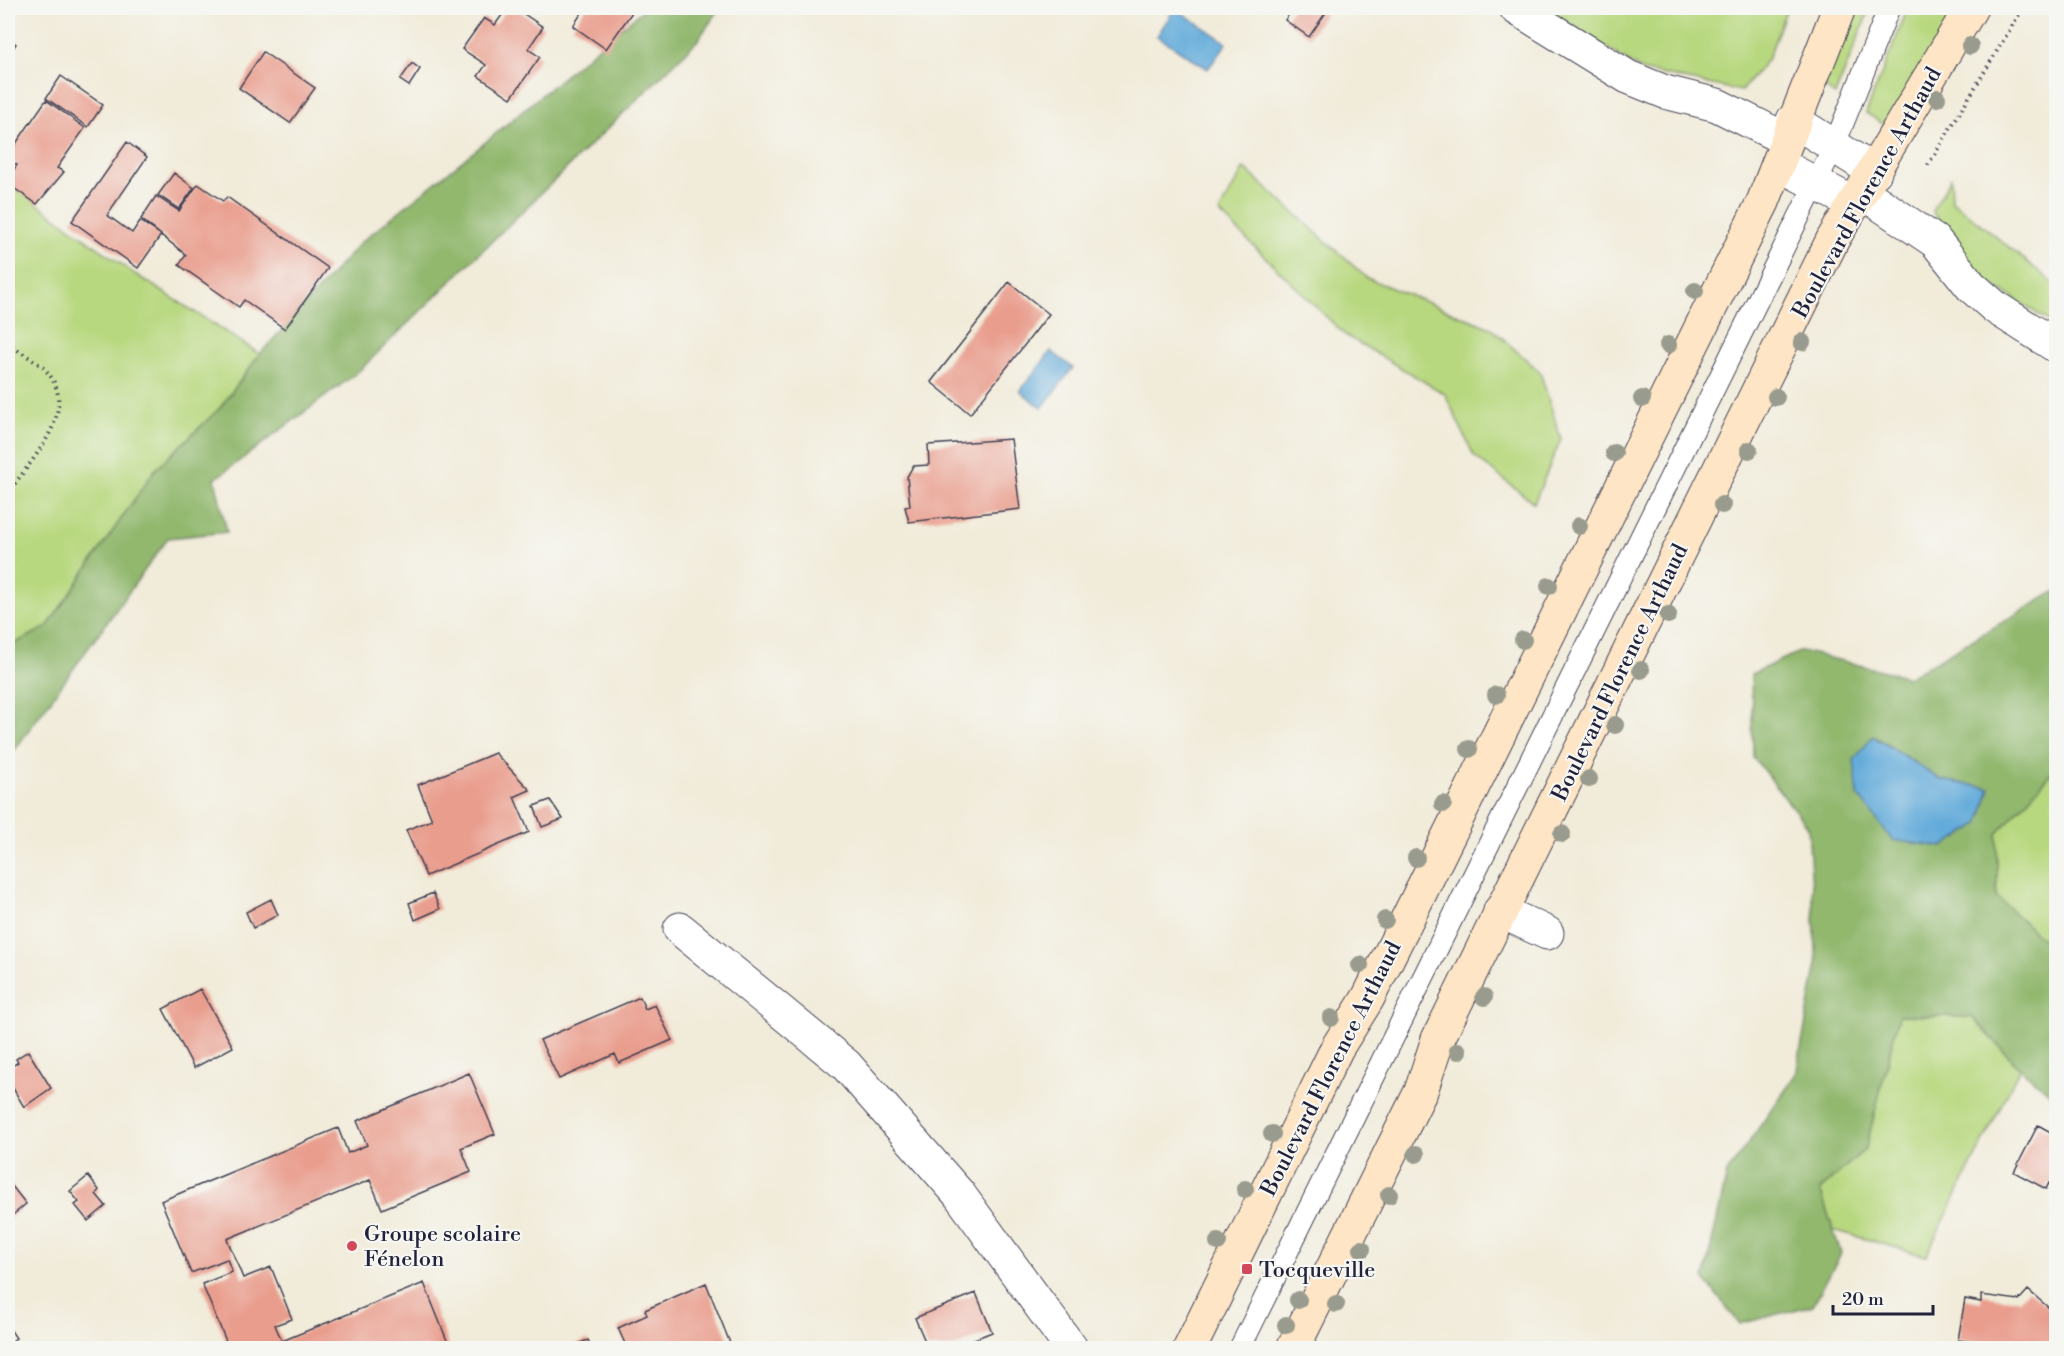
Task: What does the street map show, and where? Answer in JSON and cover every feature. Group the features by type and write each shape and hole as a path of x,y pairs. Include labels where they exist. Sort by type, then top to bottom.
{"street":[{"path":"1516,8 1628,77 1665,92 1717,105 1786,141 1834,146 1864,189 1936,242 1971,286 1996,308 2056,346"},
{"name":"Boulevard Florence Arthaud","path":"1191,1348 1337,1048 1373,988 1757,213 1839,8"},
{"name":"Boulevard Florence Arthaud","path":"1293,1348 1421,1091 1438,1039 1500,911 1833,239 1971,8"},
{"path":"1786,141 1815,183 1864,189"},
{"path":"1500,911 1547,933"},
{"path":"680,929 846,1065 959,1194 1071,1348"}],"lane":[{"name":"Boulevard Florence Arthaud","path":"1240,1348 1834,146 1889,8"}],"path":[{"path":"1928,165 2023,8"},
{"path":"8,344 49,374 59,398 54,426 8,493"}],"green space":[{"path":"645,8 720,8 697,41 358,372 215,479 227,532 168,538 8,759 8,647 47,627 154,471 220,408 260,354 361,242 482,145"},
{"path":"1555,8 1787,8 1768,59 1741,91 1641,70 1552,13"},
{"path":"1849,8 1870,8 1835,95 1819,83"},
{"path":"1908,8 1957,8 1886,126 1866,113"},
{"path":"1244,168 1367,278 1491,328 1540,372 1561,439 1534,503 1474,456 1445,394 1345,335 1219,212"},
{"path":"1951,178 1952,201 2056,285 2056,326 1981,277 1932,211"},
{"path":"8,183 135,274 260,354 220,408 154,471 47,627 8,647"},
{"path":"2056,591 2056,768 1997,834 1997,897 2056,952 2056,1099 2020,1068 1972,1017 1899,1015 1866,1148 1820,1190 1841,1253 1813,1305 1740,1324 1704,1279 1727,1173 1796,1075 1817,964 1808,827 1753,757 1751,674 1801,651 1909,677","holes":["1874,736 1941,780 1990,788 1858,795"]},
{"path":"2056,768 2056,952 1997,897 1997,834"},
{"path":"1899,1015 1972,1017 2020,1068 1926,1256 1833,1230 1820,1190 1866,1148"}],"water":[{"path":"1175,8 1227,43 1208,69 1157,36"},
{"path":"1051,351 1073,368 1042,408 1020,391"},
{"path":"1873,736 1941,780 1990,788 1979,824 1943,847 1892,840 1858,795 1854,760"}],"building":[{"path":"507,8 515,8 543,27 528,49 540,57 511,98 478,76 486,65 462,49 484,18 495,25"},
{"path":"585,8 635,8 606,49 573,26"},
{"path":"1293,8 1329,8 1309,37 1285,20"},
{"path":"8,38 16,44 8,56"},
{"path":"263,52 315,88 290,123 239,88"},
{"path":"412,63 420,69 409,86 400,80"},
{"path":"61,76 103,105 88,127 46,98"},
{"path":"46,100 85,128 57,168 64,172 37,204 8,184 8,179 17,165 8,159 8,155"},
{"path":"127,142 147,157 107,215 132,233 140,221 161,235 138,268 72,221"},
{"path":"174,173 194,188 179,209 158,195"},
{"path":"198,184 223,201 227,197 328,268 285,329 244,300 239,307 179,265 186,255 141,219 156,196 179,211"},
{"path":"1009,282 1049,314 970,414 931,382"},
{"path":"1011,439 1020,509 909,522 905,507 910,506 907,477 913,466 929,465 928,445"},
{"path":"495,753 530,790 514,797 529,832 426,876 406,830 432,820 418,785"},
{"path":"550,800 563,819 542,827 534,806"},
{"path":"433,893 440,909 415,920 409,903"},
{"path":"271,899 278,915 253,928 246,912"},
{"path":"200,989 233,1047 194,1068 163,1009"},
{"path":"640,997 645,1009 655,1005 672,1040 619,1063 615,1054 559,1079 540,1040"},
{"path":"28,1051 51,1088 24,1107 8,1080 8,1069 18,1062 16,1059"},
{"path":"469,1073 495,1134 461,1148 471,1172 382,1209 370,1180 227,1239 243,1278 271,1267 292,1319 275,1325 282,1341 424,1283 450,1348 261,1348 259,1343 245,1348 229,1348 202,1284 232,1272 227,1259 191,1273 161,1201 338,1128 348,1153 367,1145 357,1121"},
{"path":"2038,1125 2056,1135 2056,1186 2049,1183 2046,1189 2014,1172"},
{"path":"88,1176 99,1190 96,1194 106,1206 88,1221 75,1205 79,1202 70,1191"},
{"path":"8,1181 26,1204 8,1219"},
{"path":"706,1283 732,1348 627,1348 618,1328 647,1315 645,1310"},
{"path":"2028,1290 2056,1314 2056,1348 2012,1348 1958,1340 1965,1299 1981,1302 1981,1295 2019,1300"},
{"path":"976,1293 992,1332 952,1348 928,1348 915,1318"},
{"path":"8,1326 16,1338 8,1344"},
{"path":"588,1340 592,1348 567,1348"}],"place":[{"name":"Groupe scolaire Fénelon","path":"352,1246"},
{"name":"Tocqueville","path":"1247,1269"}]}
